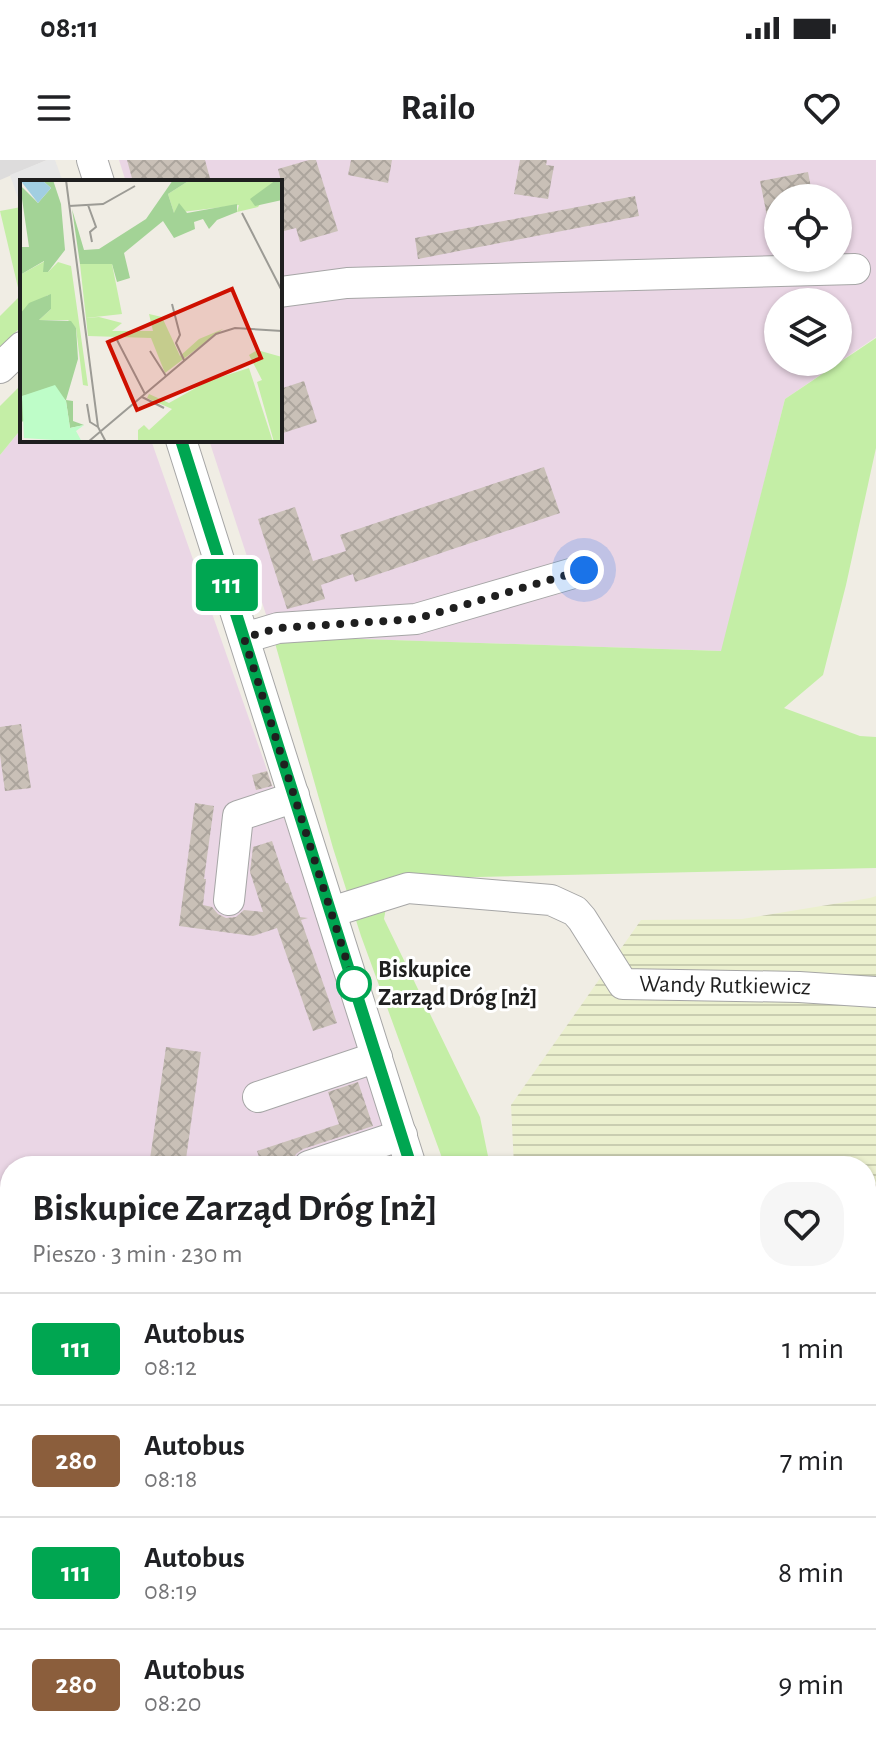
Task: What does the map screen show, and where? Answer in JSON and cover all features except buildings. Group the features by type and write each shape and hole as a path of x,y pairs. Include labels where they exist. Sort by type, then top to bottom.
{"street":[{"path":"92,160 98,180"},
{"path":"282,292 347,283 855,269"},
{"path":"0,368 20,349"},
{"path":"182,442 408,1156"},
{"path":"244,638 278,628 416,619 584,570"},
{"path":"229,900 238,816 294,795"},
{"name":"Wandy Rutkiewicz","path":"331,912 408,888 551,900 575,911 582,919 623,984 799,987 876,992"},
{"path":"258,1097 377,1057"},
{"path":"339,1156 402,1135"}],"shaded area":[{"path":"0,160 47,160 0,180"},
{"path":"47,160 55,160 62,180 20,180 20,204 10,175"},
{"path":"119,160 876,160 876,337 852,353 852,288 764,288 764,376 819,376 785,399 722,651 273,636 210,442 282,442 282,180 125,180"},
{"path":"20,430 20,442 152,442 402,1156 0,1156 0,455"}],"green space":[{"path":"20,207 20,296 0,211"},
{"path":"20,296 20,328 0,347 0,316"},
{"path":"876,338 876,448 846,585 823,675 784,708 860,736 876,737 876,868 391,879 384,919 480,1117 488,1156 441,1156 361,936 273,636 721,651 785,399 819,376 852,376 852,354"},
{"path":"20,386 20,430 0,455 0,406"},
{"path":"876,896 876,1156 514,1156 511,1105 641,920 742,919"}],"bus line":[{"name":"111","path":"182,442 408,1156"}],"place":[{"name":"Biskupice Zarząd Dróg [nż]","path":"354,984"}],"route":[{"path":"354,984 244,638 278,628 416,619 584,570"}]}
